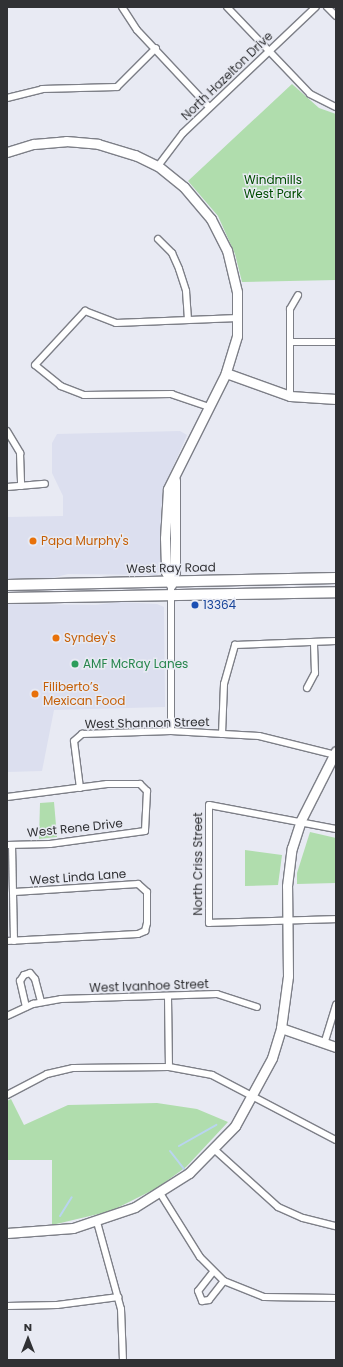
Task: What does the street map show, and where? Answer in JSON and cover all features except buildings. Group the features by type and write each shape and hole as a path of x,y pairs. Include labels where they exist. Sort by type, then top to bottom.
{"main road":[{"name":"West Ray Road","path":"7,598 336,578"},
{"name":"West Ray Road","path":"7,585 336,592"}],"street":[{"path":"122,7 137,30 156,48 209,107"},
{"path":"227,7 267,52 310,94 336,107"},
{"name":"North Hazelton Drive","path":"158,166 176,141 209,107 316,7"},
{"path":"328,7 336,16"},
{"path":"7,98 42,89 117,87 156,48"},
{"path":"7,152 46,142 76,142 123,150 158,166 191,194 221,236 235,280 238,318 235,345 226,373 175,480 175,572 171,588 171,731"},
{"path":"158,239 172,253 179,269 186,291 188,320"},
{"path":"290,396 290,309 298,295"},
{"path":"209,407 172,394 84,395 61,386 35,365 85,311 116,323 238,318"},
{"path":"290,342 336,342"},
{"path":"226,373 290,396 336,399"},
{"path":"7,431 20,453 21,486"},
{"path":"7,487 45,484"},
{"path":"222,734 224,684 235,645 336,641"},
{"path":"307,688 315,673 314,642"},
{"name":"West Shannon Street","path":"80,788 74,753 76,736 171,731 259,736 335,753"},
{"path":"7,1233 51,1232 97,1222 160,1193 215,1150 254,1094 281,1028 288,976 287,920 292,848 301,820 335,753"},
{"name":"West Rene Drive","path":"9,845 50,844 145,830 144,786 107,784 80,788"},
{"path":"7,797 80,788"},
{"name":"North Criss Street","path":"287,920 209,923 209,805 301,820"},
{"path":"301,820 336,829"},
{"path":"7,941 14,940 14,892 9,845"},
{"name":"West Linda Lane","path":"14,892 58,891 106,885 144,887 145,931 138,934 14,940"},
{"path":"287,920 336,918"},
{"path":"26,1007 20,981 24,975 30,974 35,979 41,1002"},
{"name":"West Ivanhoe Street","path":"7,1016 41,1002 218,994 257,1007"},
{"path":"168,996 169,1067"},
{"path":"325,1041 336,1005"},
{"path":"281,1028 325,1041 336,1047"},
{"path":"7,1095 47,1074 73,1068 169,1067 212,1075 254,1094 336,1140"},
{"path":"215,1150 278,1207 303,1218 336,1226"},
{"path":"160,1193 213,1272 224,1281 264,1297 336,1298"},
{"path":"97,1222 118,1297 123,1360"},
{"path":"213,1272 198,1291 202,1301 209,1300 224,1281"},
{"path":"7,1306 56,1305 118,1297"}],"shaded area":[{"path":"180,431 187,435 165,485 161,510 162,568 157,575 68,574 52,578 7,579 7,517 63,516 63,496 52,473 52,443 57,434"},
{"path":"119,602 157,604 164,607 165,707 54,710 42,771 7,772 7,604 96,605"}],"green space":[{"name":"Windmills West Park","path":"292,84 319,108 336,114 336,280 242,282 235,254 218,216 188,181"},
{"path":"54,802 57,837 39,839 40,803"},
{"path":"310,832 336,838 336,883 297,884 297,873"},
{"path":"245,850 282,855 278,885 245,886"},
{"path":"11,1099 24,1125 68,1105 157,1103 197,1109 228,1122 186,1167 157,1188 111,1211 52,1225 52,1160 7,1160 7,1101"}],"waterway":[{"path":"179,1146 216,1125"},
{"path":"170,1151 184,1169"},
{"path":"60,1216 72,1197"}],"place":[{"name":"Papa Murphy's","path":"33,541"},
{"name":"13364","path":"195,605"},
{"name":"Syndey's","path":"56,638"},
{"name":"AMF McRay Lanes","path":"75,664"},
{"name":"Filiberto’s Mexican Food","path":"35,694"}]}
